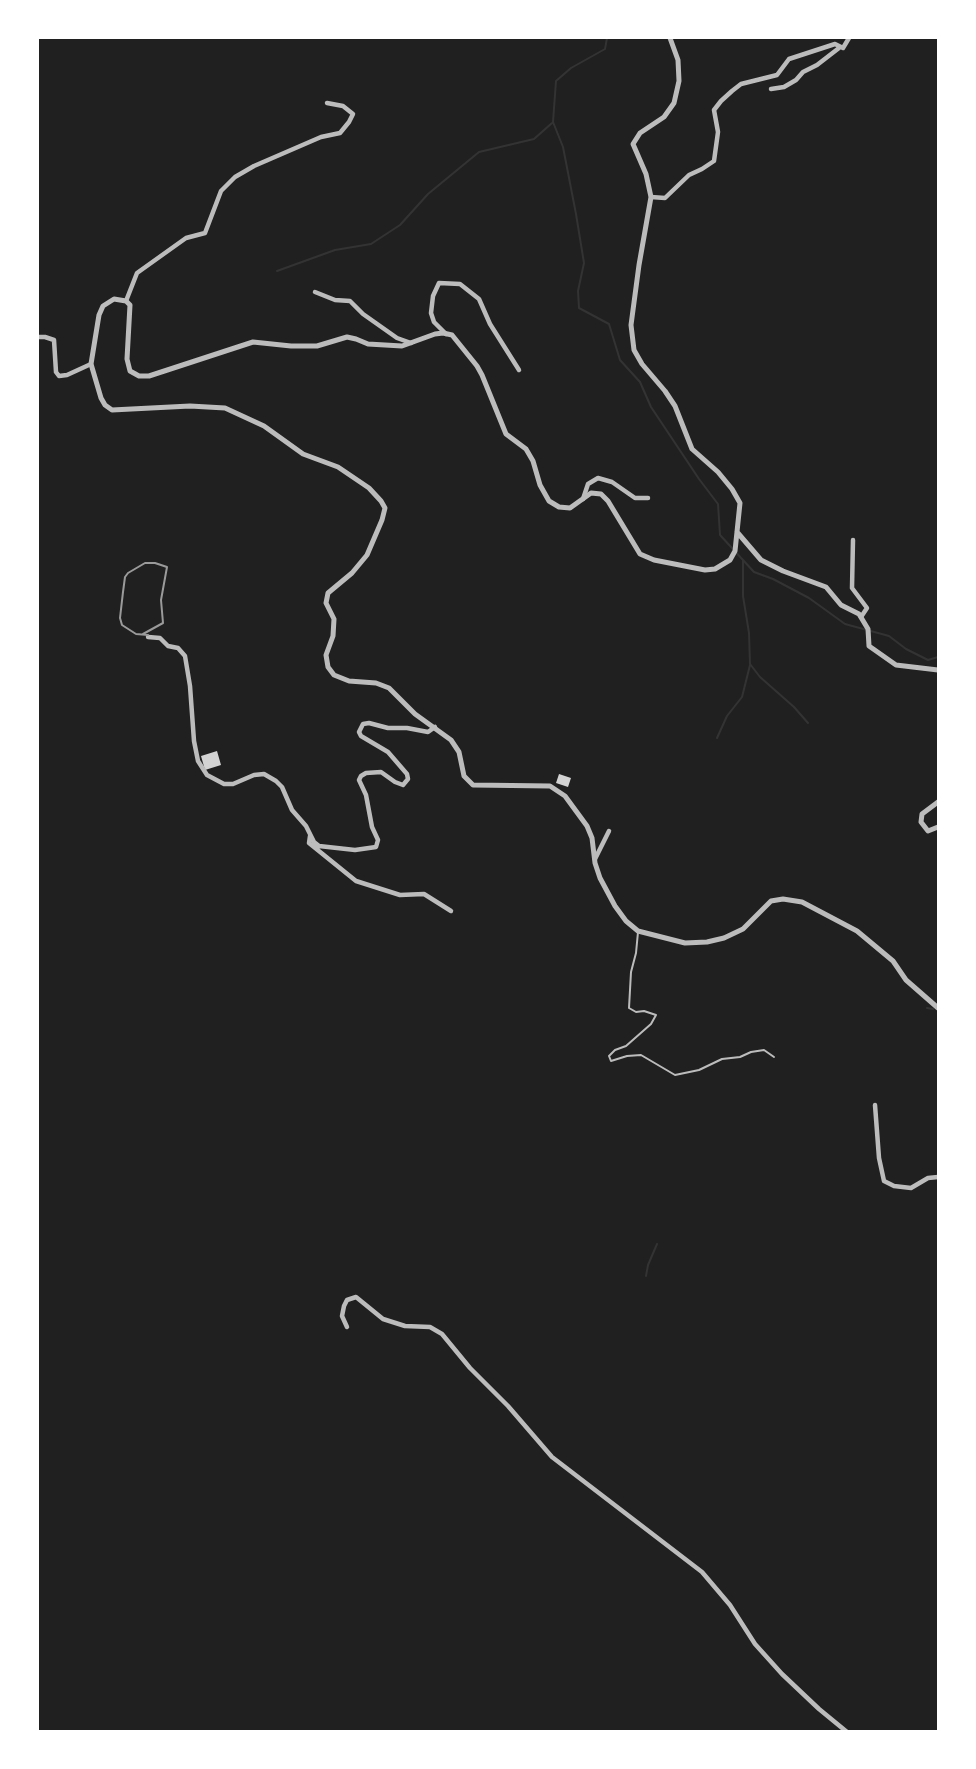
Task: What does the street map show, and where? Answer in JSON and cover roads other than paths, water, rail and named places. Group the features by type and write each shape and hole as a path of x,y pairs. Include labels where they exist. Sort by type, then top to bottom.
{"street":[{"path":"670,38 678,60 679,81 674,103 664,117 640,134 633,144 646,174 651,196 631,325 634,350 642,364 666,391 675,406 692,449 718,472 740,503 734,553 730,560 715,569 705,570 654,560 640,554 608,501 601,494 591,494 570,508 559,507 549,501 526,449 506,434 477,366 452,335 435,334 402,346 388,347 368,344 347,337 317,346 253,342 149,376 139,376 130,371 127,359 130,305 126,301 114,299 103,306 99,315 92,364 101,398 112,410 190,406 225,408 264,426 303,454 338,468 369,488 385,508 367,555 352,573 328,593 327,603 334,620 333,636 326,656 328,667 334,675 350,681 376,683 389,688 415,714 451,740 459,752 464,776 473,785 550,786 565,796 587,826 592,838 600,878 615,906 626,921 638,931 685,943 707,942 724,938 743,929 771,901 783,898 802,902 857,931 893,961 906,980 939,1008"},
{"path":"771,89 784,87 796,80 803,72 817,65 839,48 843,48 849,38"},
{"path":"651,196 665,198 689,175 714,160 718,132 714,110 732,91 741,84 777,75 789,59 835,44 839,48"},
{"path":"126,301 137,273 186,238 205,233 221,191 235,177 321,137 340,133 352,114 343,106 327,103"},
{"path":"446,334 434,322 431,313 433,296 439,283 460,284 479,299 490,324 519,370"},
{"path":"315,292 335,300 350,301 363,314 397,338 411,343"},
{"path":"38,337 54,340 56,372 59,376 92,364"},
{"path":"584,499 588,484 598,478 612,482 635,498 648,498"},
{"path":"737,532 761,560 826,587 841,604 860,616 868,629 869,646 896,665 939,670"},
{"path":"853,540 852,588 867,608 860,616"},
{"path":"148,637 160,638 168,646 178,648 185,656 194,741 198,761 207,775 224,784 233,784 254,775 264,774 276,781 282,787 292,810 319,846 355,850 376,847 378,840 372,827 366,795 359,780 366,773 381,772 395,782 404,785 408,778 388,752 361,736 360,728 363,724 428,732 435,727"},
{"path":"939,802 922,814 921,822 928,831 939,827"},
{"path":"595,859 609,831"},
{"path":"310,836 309,843 356,881 400,895 424,894 451,911"},
{"path":"875,1105 879,1158 884,1180 894,1186 911,1188 928,1178 939,1177"},
{"path":"347,1327 342,1316 344,1306 347,1300 356,1297 383,1319 405,1326 430,1327 442,1335 552,1457 702,1572 730,1605 755,1644 775,1666 819,1708 848,1731"}],"lane":[{"path":"638,931 631,972 629,1008 636,1012 644,1011 656,1015 651,1024 626,1046 615,1050 609,1056 611,1061 641,1055 675,1075 692,1072 722,1059 740,1057 751,1052 764,1050 774,1057"}],"waterway":[{"path":"607,38 605,49 571,68 556,81 553,122 563,147 584,263 578,291 579,308 609,324 620,360 640,382 651,407 718,504 720,535 754,572 809,598 845,624 889,636 906,649 928,660 938,657"},
{"path":"277,271 335,250 371,244 400,225 428,194 479,152 534,139 552,123"},
{"path":"743,561 743,596 749,633 750,664 760,677 794,707 808,723"},
{"path":"717,738 727,716 742,697 750,665"},
{"path":"927,1008 933,1009"},
{"path":"646,1276 657,1244"}],"railway":[{"path":"143,634 163,623 161,600 167,567 155,563 145,563 125,577 120,618 122,625 136,634 148,635"}]}
